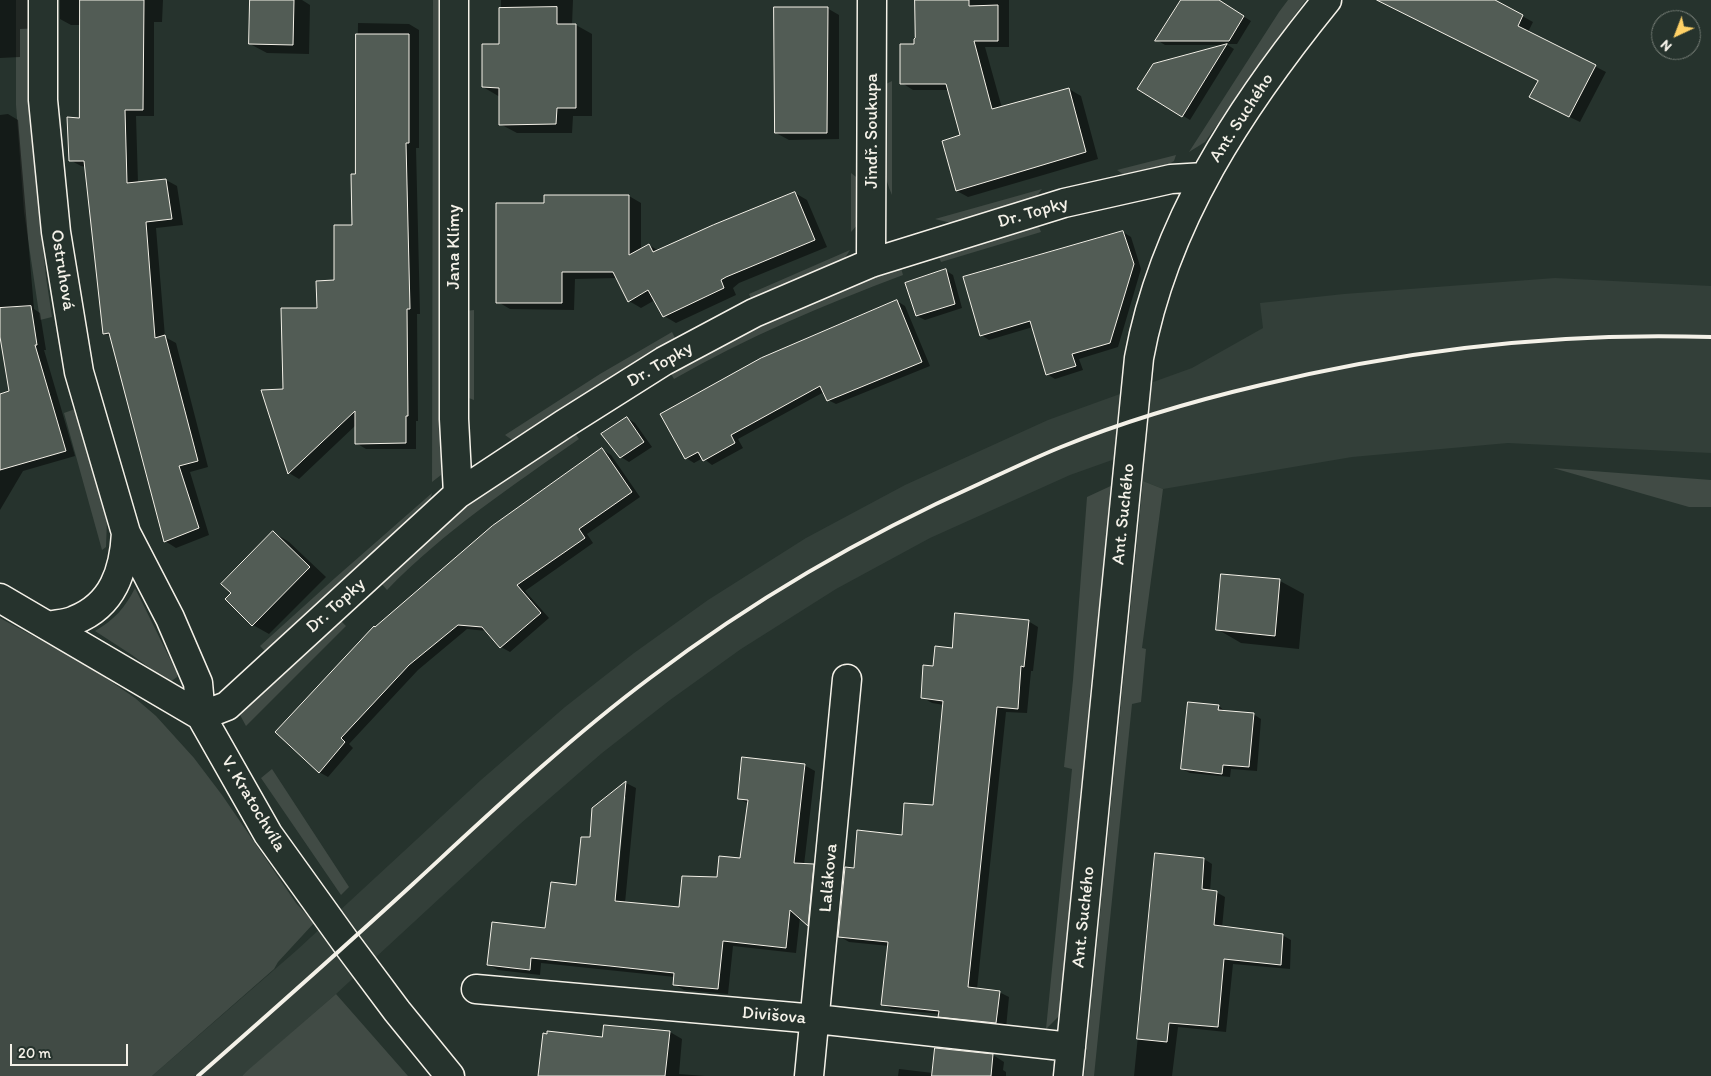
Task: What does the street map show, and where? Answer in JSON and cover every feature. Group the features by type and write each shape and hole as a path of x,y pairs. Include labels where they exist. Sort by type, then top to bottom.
{"street":[{"name":"Ostruhová","path":"42,0 43,100 56,232 78,372 126,533 132,548 170,618 198,683 201,716"},
{"name":"Jana Klímy","path":"454,0 454,419 458,494"},
{"name":"Jindř. Soukupa","path":"872,0 872,262"},
{"name":"Ant. Suchého","path":"1068,1076 1139,358 1146,323 1176,236 1205,177 1240,115 1326,0"},
{"name":"Dr. Topky","path":"201,716 227,706 458,494 664,361 754,313 872,262 1064,203 1171,179 1205,177"},
{"name":"Ostruhová","path":"48,626 73,621 86,615 93,611 107,597 122,563 125,552 126,533"},
{"name":"V. Kratochvíla","path":"0,598 201,716 268,834 397,1011 450,1076"},
{"name":"Lalákova","path":"809,1076 816,1020 847,679"},
{"name":"Divišova","path":"476,989 816,1020 1070,1047"}],"shaded area":[{"path":"16,0 29,0 29,112 46,277 52,317 40,320 24,212 16,105"},
{"path":"433,0 441,0 441,475 432,482"},
{"path":"1288,0 1306,0 1205,142 1189,152 1279,12"},
{"path":"892,81 892,195 884,169 882,141 884,85"},
{"path":"1176,155 1174,161 1169,164 1124,175 1117,170"},
{"path":"851,173 860,180 859,223 851,232"},
{"path":"1042,189 1035,198 951,223 935,219"},
{"path":"1039,227 1041,232 941,262 938,255 1020,229"},
{"path":"850,250 843,261 752,301 749,294"},
{"path":"901,268 903,275 786,322 729,349 674,379 670,372 762,324 844,289"},
{"path":"1555,278 1711,286 1711,453 1508,443 1352,457 1163,489 1143,481 1143,449 1070,475 930,538 836,589 741,649 670,700 602,753 520,824 336,994 242,1076 152,1076 297,950 481,780 565,707 634,653 708,600 806,538 905,485 1048,420 1192,368 1263,328 1260,303 1344,294"},
{"path":"474,310 474,400 466,397 466,311"},
{"path":"672,332 676,340 606,381 523,435 512,440 505,435 600,374"},
{"path":"75,409 107,520 106,547 102,550 64,413"},
{"path":"574,432 579,439 455,529 409,568 387,590 380,582 482,495"},
{"path":"1553,468 1711,480 1711,507 1689,507"},
{"path":"1143,481 1163,489 1142,648 1146,649 1141,702 1132,704 1094,1076 1084,1076"},
{"path":"1115,484 1091,683 1060,1015 1046,1029 1072,769 1064,767 1073,680 1087,497"},
{"path":"432,493 429,505 276,645 265,651 260,646 335,578"},
{"path":"135,588 177,673 177,677 170,682 95,631 118,613"},
{"path":"0,618 90,667 135,698 156,716 194,758 222,795 296,903 314,923 278,962 274,969 152,1076 0,1076"},
{"path":"340,620 346,626 246,726 240,715"},
{"path":"272,769 349,887 341,895 261,778"},
{"path":"336,994 408,1076 242,1076 247,1071"}],"building":[{"path":"80,0 144,0 143,110 125,110 127,183 166,179 172,219 146,222 155,338 165,335 198,461 179,466 199,528 164,542 109,333 103,334 84,161 69,161 67,117 79,118"},
{"path":"250,0 294,0 293,45 249,44"},
{"path":"915,0 969,0 969,6 998,5 998,41 974,41 992,109 1069,88 1086,152 956,191 942,141 960,135 946,84 900,84 900,44 914,44"},
{"path":"1181,0 1219,0 1244,16 1229,41 1155,41"},
{"path":"1377,0 1495,0 1523,15 1518,26 1596,65 1569,117 1529,97 1538,81"},
{"path":"557,7 557,24 576,24 576,108 557,108 556,124 499,125 499,88 482,87 482,44 499,44 499,8"},
{"path":"774,7 828,7 827,133 775,133"},
{"path":"356,34 409,34 409,143 406,143 410,309 407,309 408,416 406,416 406,443 355,444 355,411 288,474 261,390 283,389 281,308 317,308 316,281 334,280 334,225 352,225 351,174 355,174"},
{"path":"1227,44 1182,117 1137,89 1153,64"},
{"path":"795,192 815,240 726,277 721,280 724,288 663,317 648,290 628,302 613,272 562,272 562,303 496,303 496,203 544,203 544,195 629,195 629,255 649,244 653,252 713,225"},
{"path":"1123,231 1134,264 1110,343 1072,354 1076,366 1046,375 1030,321 980,336 963,277"},
{"path":"946,269 955,304 916,316 905,283"},
{"path":"897,300 922,362 827,401 820,386 731,435 735,443 703,461 698,452 685,459 660,414 761,358"},
{"path":"31,306 37,345 35,345 66,451 0,470 0,394 9,391 0,337 0,308"},
{"path":"627,417 644,442 620,458 601,434"},
{"path":"602,448 632,492 579,529 585,538 517,585 541,613 500,648 482,627 458,625 409,665 341,738 345,742 319,773 275,732 374,626 492,526"},
{"path":"273,531 310,567 252,626 225,599 231,593 221,584"},
{"path":"1221,574 1280,579 1275,636 1216,630"},
{"path":"955,613 1029,620 1024,667 1021,666 1018,709 997,707 968,987 1000,991 996,1023 938,1017 939,1011 881,1005 888,942 838,937 845,867 854,868 857,830 902,835 904,803 933,805 943,701 921,698 923,665 933,666 935,646 952,648"},
{"path":"1188,702 1219,705 1218,710 1254,713 1249,767 1223,765 1222,774 1181,769"},
{"path":"742,757 805,764 794,863 814,864 808,926 790,910 786,948 723,941 718,989 673,985 674,973 610,966 531,958 530,970 487,965 492,922 545,928 551,882 576,885 581,837 590,837 592,808 626,781 615,901 679,907 682,876 717,877 719,856 740,858 748,800 738,799"},
{"path":"1155,853 1204,858 1202,889 1217,891 1214,925 1283,934 1281,965 1224,959 1218,1027 1169,1023 1167,1042 1137,1039"},
{"path":"604,1025 670,1031 665,1076 538,1076 543,1033 547,1034 547,1031 602,1037"},
{"path":"935,1048 993,1054 991,1076 932,1076"}],"railway":[{"path":"198,1076 360,933 529,778 619,702 689,649 769,596 852,547 937,503 1041,456 1110,429 1210,398 1316,372 1428,353 1541,340 1597,337 1711,337"}]}
